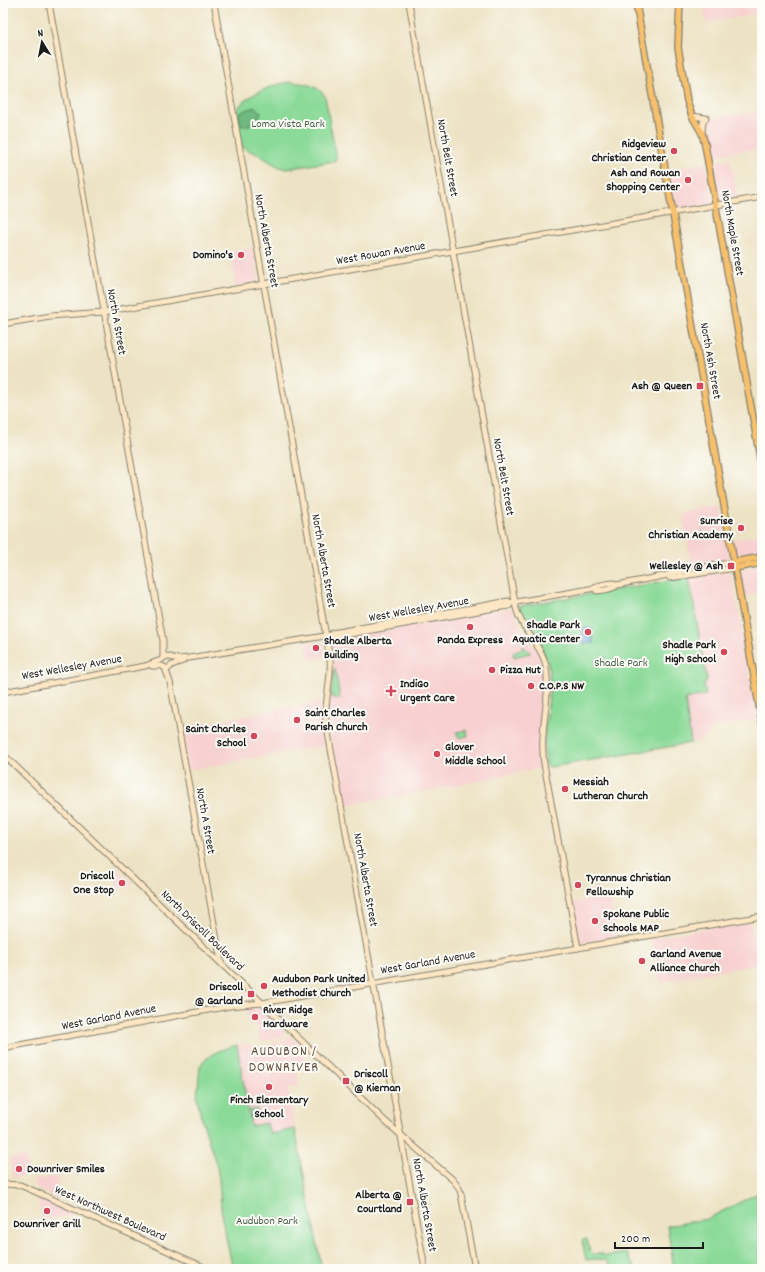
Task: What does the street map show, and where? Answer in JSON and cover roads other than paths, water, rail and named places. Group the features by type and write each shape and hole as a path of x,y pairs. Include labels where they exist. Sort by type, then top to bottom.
{"main road":[{"name":"North Ash Street","path":"636,3 762,722"},
{"name":"North Maple Street","path":"680,3 678,46 687,101 692,116 702,133 762,469"},
{"name":"West Wellesley Avenue","path":"734,565 762,557"},
{"name":"West Wellesley Avenue","path":"734,565 762,563"}],"street":[{"name":"North A Street","path":"49,3 165,661 221,963"},
{"name":"North Alberta Street","path":"214,3 328,635 330,668 325,708 326,722 425,1269"},
{"name":"North Belt Street","path":"410,3 513,602 520,622 542,654 545,662 548,688 543,735 544,764 578,948"},
{"path":"692,116 706,118 703,122 702,133"},
{"name":"West Rowan Avenue","path":"3,324 50,316 104,312 762,197"},
{"name":"West Wellesley Avenue","path":"669,577 671,573 690,569 734,565"},
{"name":"West Wellesley Avenue","path":"3,692 165,661 328,635 332,633 508,601 513,602 594,588 597,590 614,588 617,585 734,565"},
{"name":"West Wellesley Avenue","path":"328,635 333,637 509,606 513,602"},
{"path":"386,623 398,625 412,618"},
{"name":"West Wellesley Avenue","path":"165,661 168,669 189,658"},
{"name":"North A Street","path":"165,661 172,666 170,682"},
{"name":"North Driscoll Boulevard","path":"3,754 386,1122 453,1180 462,1194 475,1269"},
{"name":"West Garland Avenue","path":"3,1048 230,1006 262,1003 762,916"},
{"name":"North Driscoll Boulevard","path":"386,1122 397,1135 405,1154"},
{"name":"North Alberta Street","path":"399,1122 404,1134 414,1146"},
{"name":"West Northwest Boulevard","path":"3,1184 20,1185 88,1214 208,1269"}],"water":[{"path":"584,627 592,629 592,632 586,636 586,638 593,637 594,643 584,644 583,639 580,639 580,636 584,634 582,630"}],"place":[{"name":"Ridgeview Christian Center","path":"674,151"},
{"name":"Ash and Rowan Shopping Center","path":"688,180"},
{"name":"Domino's","path":"241,255"},
{"name":"Ash @ Queen","path":"700,386"},
{"name":"Sunrise Christian Academy","path":"741,528"},
{"name":"Wellesley @ Ash","path":"731,566"},
{"name":"Panda Express","path":"470,627"},
{"name":"Shadle Park Aquatic Center","path":"588,632"},
{"name":"Shadle Alberta Building","path":"316,648"},
{"name":"Shadle Park High School","path":"724,652"},
{"name":"Pizza Hut","path":"492,670"},
{"name":"C.O.P.S NW","path":"531,686"},
{"name":"IndiGo Urgent Care","path":"391,691"},
{"name":"Saint Charles Parish Church","path":"297,720"},
{"name":"Saint Charles School","path":"254,736"},
{"name":"Glover Middle School","path":"437,754"},
{"name":"Messiah Lutheran Church","path":"565,789"},
{"name":"Driscoll One Stop","path":"122,883"},
{"name":"Tyrannus Christian Fellowship","path":"578,885"},
{"name":"Spokane Public Schools MAP","path":"595,921"},
{"name":"Garland Avenue Alliance Church","path":"642,961"},
{"name":"Audubon Park United Methodist Church","path":"264,986"},
{"name":"Driscoll @ Garland","path":"251,994"},
{"name":"River Ridge Hardware","path":"255,1017"},
{"name":"Driscoll @ Kiernan","path":"346,1081"},
{"name":"Finch Elementary School","path":"269,1087"},
{"name":"Downriver Smiles","path":"19,1169"},
{"name":"Alberta @ Courtland","path":"410,1202"},
{"name":"Downriver Grill","path":"47,1211"}],"district":[{"name":"AUDUBON / DOWNRIVER","path":"284,1060"}],"park label":[{"name":"Loma Vista Park","path":"288,124"},
{"name":"Shadle Park","path":"621,663"},
{"name":"Audubon Park","path":"267,1221"}]}
